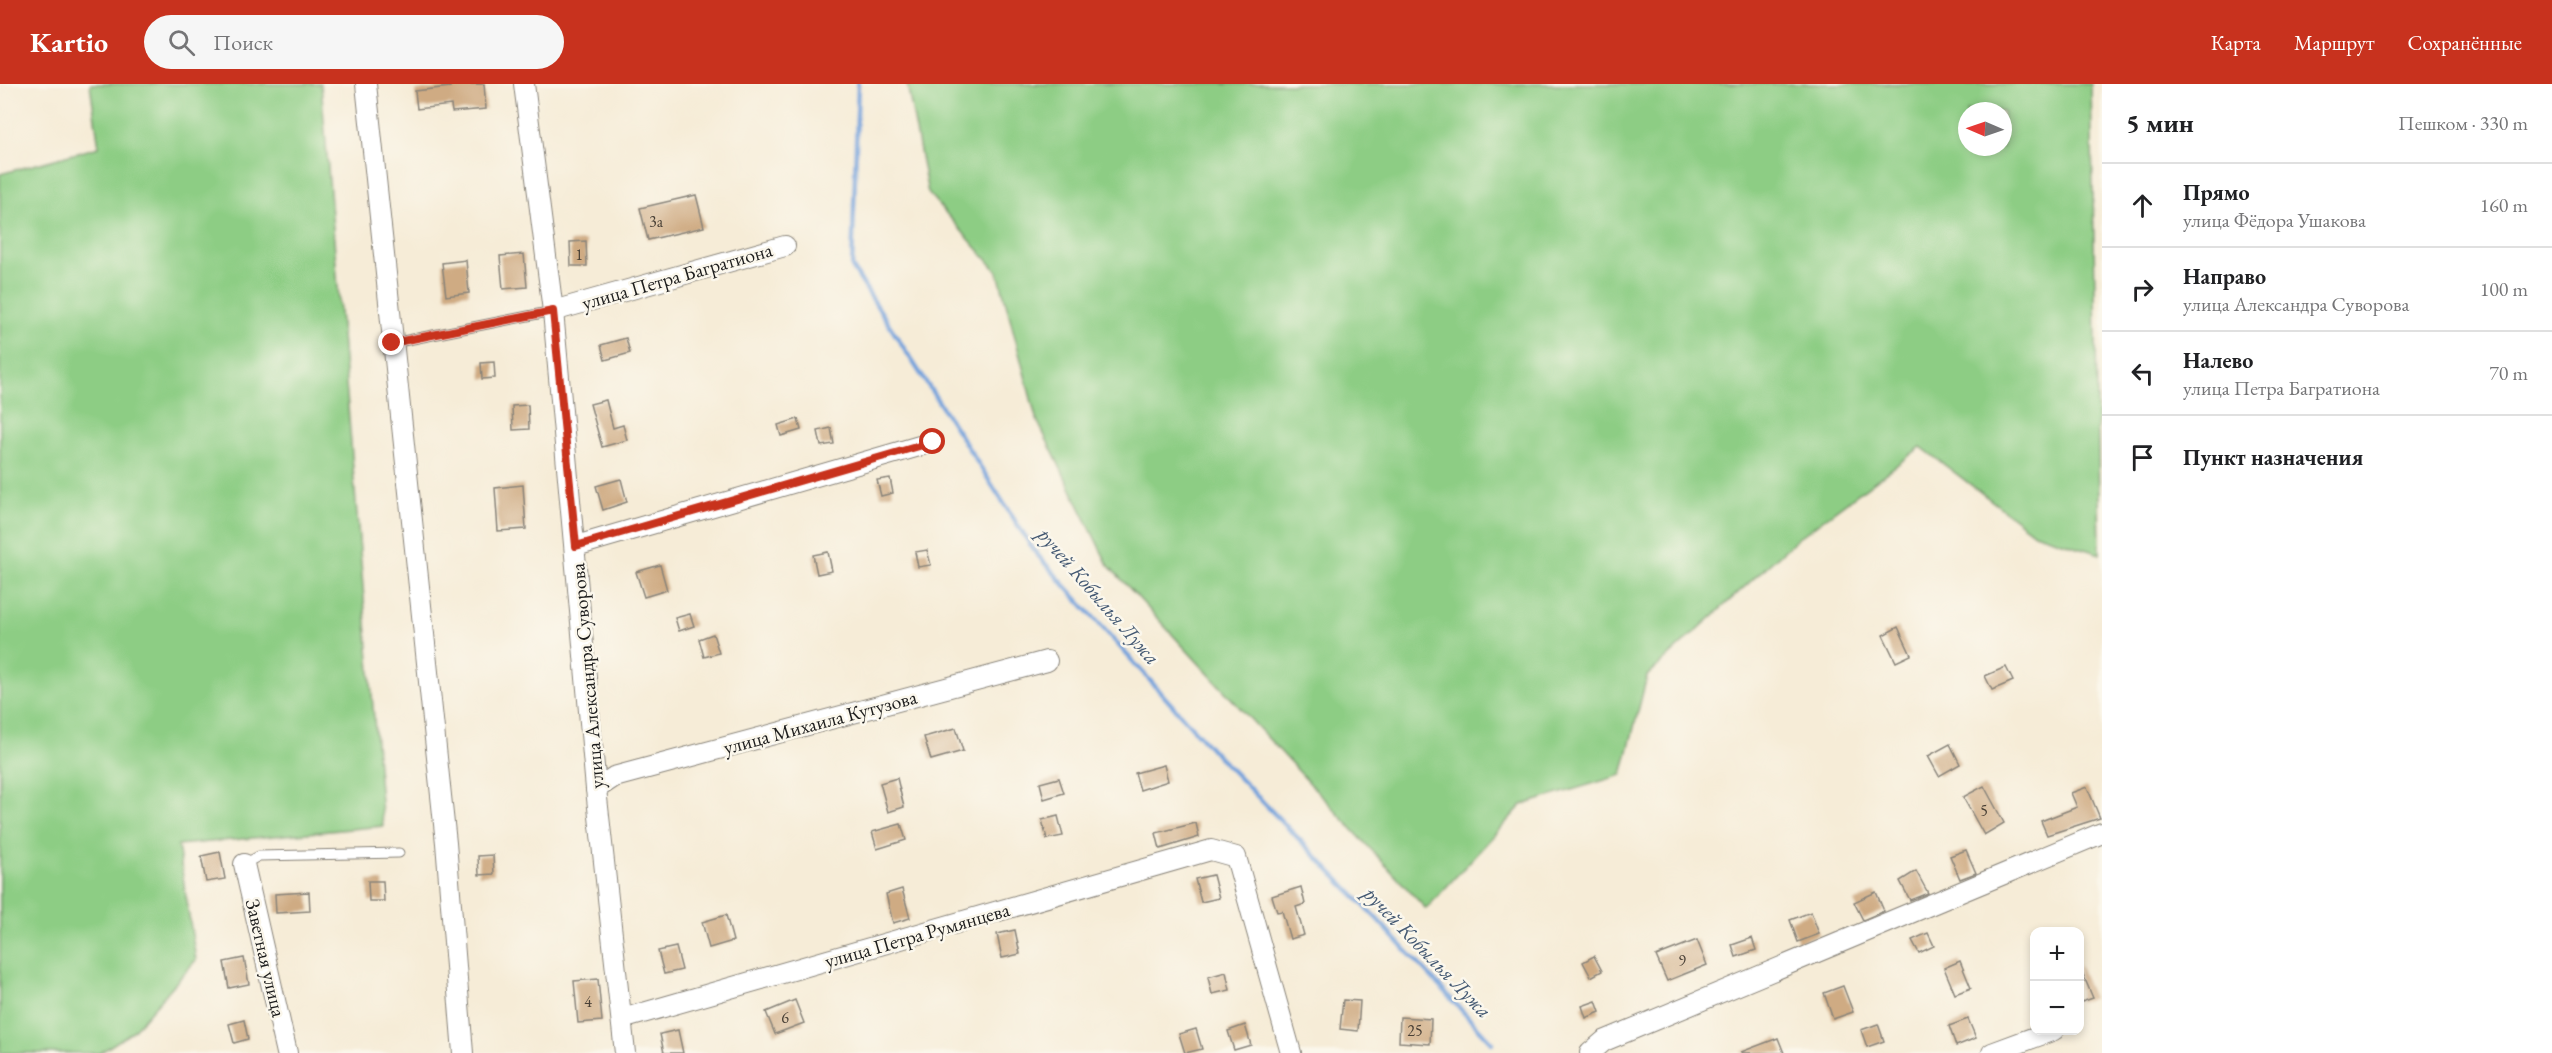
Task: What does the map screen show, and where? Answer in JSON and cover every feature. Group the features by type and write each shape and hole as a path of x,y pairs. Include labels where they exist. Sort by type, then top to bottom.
{"street":[{"path":"366,84 446,843 462,1053"},
{"name":"улица Александра Суворова","path":"524,84 553,311 576,546 596,789 626,1053"},
{"name":"улица Петра Багратиона","path":"553,311 785,246"},
{"path":"576,546 933,442"},
{"name":"улица Михаила Кутузова","path":"596,789 614,777 1047,660"},
{"path":"1590,1053 1604,1041 2099,838"},
{"name":"улица Петра Румянцева","path":"622,1019 1211,850 1236,857 1291,1053"},
{"name":"Заветная улица","path":"244,864 287,1053"},
{"path":"1992,1053 2041,1035"}],"lane":[{"name":"улица Петра Багратиона","path":"392,343 553,311"},
{"path":"244,864 259,856 399,853"}],"green space":[{"path":"90,84 321,84 383,826 178,845 196,960 132,1032 100,1053 0,1053 0,174 99,147"},
{"path":"907,84 2091,84 2100,554 2034,533 1921,447 1797,539 1647,676 1622,775 1522,805 1426,909 1108,565 1036,418 998,272 928,193"}],"building":[{"path":"450,84 484,84 486,109 452,112 451,105 417,109 415,91 450,87"},
{"path":"696,195 704,227 648,240 640,208"},
{"path":"586,241 587,266 571,266 570,242"},
{"path":"524,254 527,287 503,289 500,256"},
{"path":"466,260 469,293 446,296 442,263"},
{"path":"626,338 630,353 605,360 601,345"},
{"path":"494,362 495,378 482,379 481,363"},
{"path":"606,400 613,428 623,425 627,440 602,447 590,404"},
{"path":"528,405 529,429 513,430 512,406"},
{"path":"798,419 801,430 781,436 778,425"},
{"path":"831,428 834,444 821,446 818,431"},
{"path":"890,478 893,493 881,496 877,480"},
{"path":"621,479 627,502 603,510 596,486"},
{"path":"523,485 526,529 498,531 495,488"},
{"path":"927,550 931,565 918,567 915,552"},
{"path":"828,552 832,571 817,574 813,555"},
{"path":"660,565 667,590 644,597 636,572"},
{"path":"690,614 694,626 679,631 675,618"},
{"path":"1898,627 1911,655 1896,662 1883,635"},
{"path":"713,634 719,653 704,657 699,639"},
{"path":"2006,667 2013,681 1992,690 1985,676"},
{"path":"956,728 963,751 931,760 924,737"},
{"path":"1950,744 1960,764 1939,776 1928,756"},
{"path":"1164,765 1168,781 1140,790 1135,773"},
{"path":"897,778 904,807 888,812 880,783"},
{"path":"1059,778 1064,793 1044,799 1040,783"},
{"path":"1984,786 2004,823 1984,835 1963,797"},
{"path":"2087,787 2100,818 2047,835 2041,821 2077,807 2071,793"},
{"path":"1058,816 1063,836 1047,839 1042,820"},
{"path":"1196,823 1199,837 1160,849 1156,833"},
{"path":"901,824 906,840 877,849 872,832"},
{"path":"1966,850 1976,873 1960,879 1950,856"},
{"path":"220,852 225,879 206,882 201,856"},
{"path":"493,855 494,874 479,875 478,856"},
{"path":"1916,871 1928,893 1910,900 1900,881"},
{"path":"1213,875 1219,898 1201,902 1195,879"},
{"path":"368,881 383,881 384,901 369,901"},
{"path":"1301,887 1305,904 1296,907 1304,935 1290,939 1282,911 1277,912 1272,896"},
{"path":"902,889 910,918 893,923 886,894"},
{"path":"309,892 310,911 276,913 275,894"},
{"path":"1876,892 1884,911 1863,920 1854,902"},
{"path":"1811,912 1819,934 1798,942 1790,920"},
{"path":"726,915 733,941 709,948 702,922"},
{"path":"1015,930 1020,954 1002,958 997,934"},
{"path":"1928,933 1934,946 1919,953 1912,940"},
{"path":"1752,938 1756,950 1736,957 1732,945"},
{"path":"1697,940 1707,965 1667,981 1656,956"},
{"path":"676,947 682,970 664,974 658,951"},
{"path":"1594,956 1602,971 1591,977 1583,962"},
{"path":"244,958 249,984 229,988 224,962"},
{"path":"1960,961 1971,988 1955,994 1944,968"},
{"path":"1226,972 1230,990 1212,994 1208,977"},
{"path":"2084,977 2093,998 2084,1001"},
{"path":"598,979 602,1021 578,1023 574,981"},
{"path":"1843,986 1853,1012 1833,1019 1824,993"},
{"path":"795,1000 804,1023 775,1034 766,1012"},
{"path":"1343,1000 1360,1001 1358,1031 1340,1029"},
{"path":"1596,1001 1600,1012 1586,1018 1582,1006"},
{"path":"1400,1017 1431,1019 1430,1044 1399,1042"},
{"path":"1968,1019 1976,1038 1956,1046 1949,1026"},
{"path":"244,1020 248,1039 234,1043 229,1024"},
{"path":"1878,1024 1884,1041 1867,1047 1861,1030"},
{"path":"1245,1025 1251,1045 1234,1050 1228,1031"},
{"path":"1196,1029 1202,1049 1185,1053 1179,1034"},
{"path":"678,1030 683,1053 664,1053 660,1034"},
{"path":"1778,1038 1784,1053 1741,1052"}],"waterway":[{"name":"ручей Кобылья Лужа","path":"858,84 852,267 1035,552 1214,752 1377,919 1492,1043"}],"route":[{"path":"392,343 553,311 576,546 933,442"}]}
